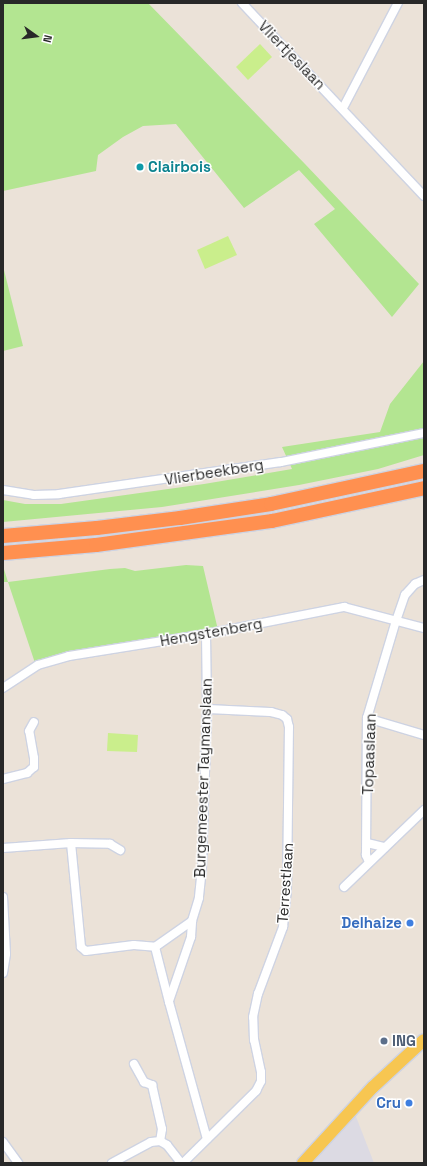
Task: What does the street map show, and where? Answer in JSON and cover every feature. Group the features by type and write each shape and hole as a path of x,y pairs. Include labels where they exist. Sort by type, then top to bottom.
{"highway":[{"path":"3,536 96,528 180,518 279,502 424,471"},
{"path":"3,553 96,545 257,523 424,488"}],"main road":[{"path":"303,1163 373,1087 424,1040"}],"street":[{"name":"Vliertjeslaan","path":"242,3 343,108 424,196"},
{"path":"343,108 398,3"},
{"name":"Vlierbeekberg","path":"3,490 38,495 66,493 281,462 424,433"},
{"name":"Topaaslaan","path":"369,862 366,855 367,718 396,620 405,595 416,584 424,580"},
{"name":"Hengstenberg","path":"3,688 38,665 69,656 206,634 344,607 424,628"},
{"name":"Burgemeester Taymanslaan","path":"169,1002 191,937 192,922 199,898 202,868 207,709 206,634"},
{"name":"Terrestlaan","path":"182,1163 256,1090 261,1081 261,1072 254,1040 253,1017 258,994 283,927 287,889 289,727 286,719 282,715 271,712 207,709"},
{"path":"367,718 424,735"},
{"path":"3,779 27,773 34,767 34,758 29,731 34,722"},
{"path":"344,887 424,810"},
{"path":"367,843 385,847"},
{"path":"71,844 81,947 86,951 134,945 155,947 192,922"},
{"path":"3,848 71,844 110,844 120,850"},
{"path":"3,897 6,954 3,973"},
{"path":"155,947 207,1139"},
{"path":"134,1064 144,1082 152,1085 162,1129 160,1141"},
{"path":"112,1163 151,1142 160,1141 167,1145 182,1163"},
{"path":"3,1142 18,1163"}],"shaded area":[{"path":"355,1114 374,1163 310,1163"}],"green space":[{"path":"3,3 148,3 305,164 419,284 392,317 314,224 335,209 299,170 244,208 176,124 143,126 123,137 98,155 96,171 3,191"},
{"path":"260,44 272,57 248,80 236,67"},
{"path":"228,236 237,255 205,269 197,250"},
{"path":"3,266 23,346 3,351"},
{"path":"424,361 424,455 378,469 299,485 162,507 3,522 3,500 25,504 61,504 204,484 292,469 282,447 380,432 390,404"},
{"path":"186,565 203,566 218,630 35,663 8,582 110,569 125,568 135,571"},
{"path":"3,566 8,582 3,582"},
{"path":"108,733 138,735 137,752 107,751"}],"place":[{"name":"Clairbois","path":"140,167"},
{"name":"Delhaize","path":"410,923"},
{"name":"ING","path":"384,1041"},
{"name":"Cru","path":"409,1103"}]}
